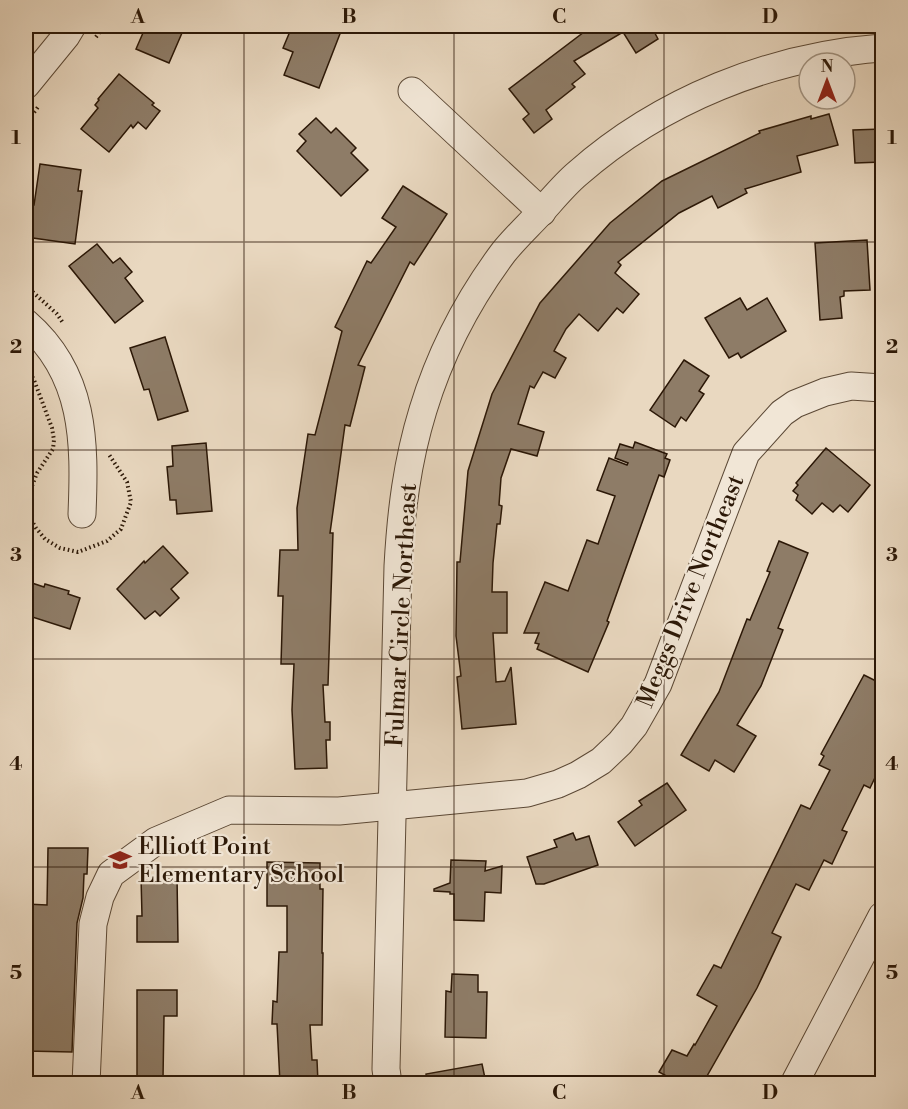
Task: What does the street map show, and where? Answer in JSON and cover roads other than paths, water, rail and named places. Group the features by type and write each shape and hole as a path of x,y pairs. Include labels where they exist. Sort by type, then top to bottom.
{"street":[{"path":"26,85 72,26"},
{"name":"Fulmar Circle Northeast","path":"388,1083 386,1069 398,566 402,507 412,449 423,408 447,347 469,305 505,251 576,174 630,133 686,101 746,76 796,60 882,48"},
{"path":"412,91 542,212"},
{"path":"26,323 56,359 73,391 83,440 82,514"},
{"name":"Meggs Drive Northeast","path":"86,1083 93,924 100,897 111,874 156,841 229,810 339,811 527,793 558,784 601,761 634,726 658,684 746,453 782,414 795,404 825,392 851,386 882,388"},
{"path":"794,1083 882,916"}],"place":[{"name":"Elliott Point Elementary School","path":"120,860"}]}
